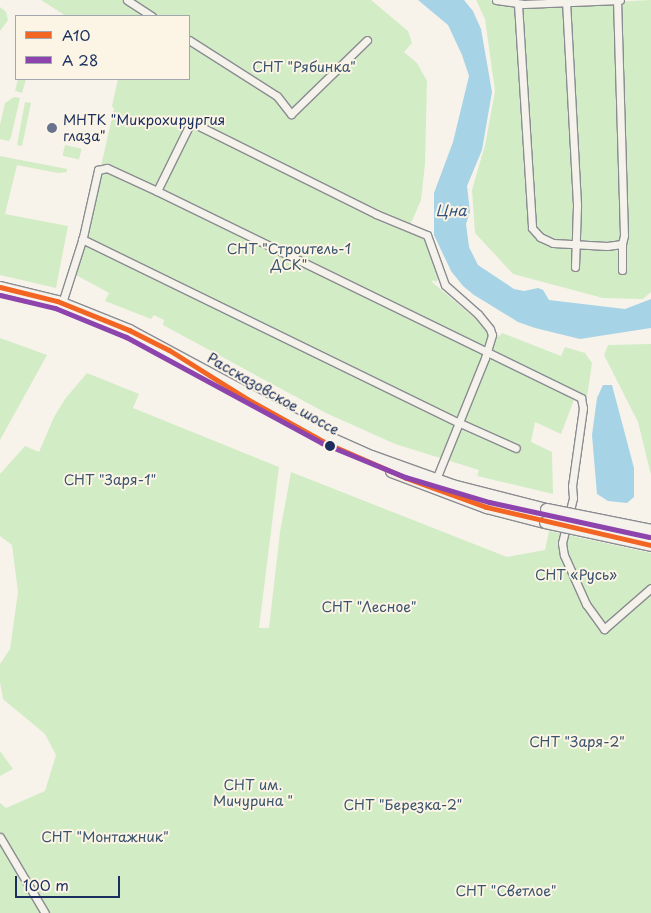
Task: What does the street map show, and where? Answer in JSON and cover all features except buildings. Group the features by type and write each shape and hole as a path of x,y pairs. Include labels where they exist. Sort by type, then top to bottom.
{"main road":[{"name":"Рассказовское шоссе","path":"0,287 62,303 122,327 169,350 326,436 371,456 436,479 546,509 651,530"},
{"name":"Рассказовское шоссе","path":"169,350 247,399 326,443 450,495 486,508 651,545"}],"street":[{"path":"127,0 150,15"},
{"path":"496,0 518,4 618,0 622,142 622,270"},
{"path":"570,1 578,245 576,267"},
{"path":"518,4 531,224 534,232 546,240 578,245 607,246 622,244"},
{"path":"190,41 277,96 291,114 367,40"},
{"path":"156,191 191,122 376,214 418,230 429,238 445,284 478,314 490,329 492,338 460,423 436,479"},
{"path":"62,303 82,239 97,172 102,168 110,169 488,351 581,398 583,408 572,486 573,498 562,543 564,555 586,604 604,629 651,588"},
{"path":"82,239 460,423 516,448"},
{"path":"0,837 45,913"}],"green space":[{"name":"СНТ \"Строитель-1 ДСК\"","path":"41,0 371,0 408,31 412,43 404,52 417,63 427,81 425,164 421,200 408,230 425,238 439,277 436,282 433,280 432,282 485,327 500,336 502,333 561,356 565,347 585,353 592,363 587,397 577,392 561,434 535,422 531,442 552,452 553,494 477,476 479,470 395,444 326,413 163,325 164,320 154,315 151,319 105,301 109,293 76,275 114,109 112,106 118,80 190,80 190,15 64,15"},
{"path":"476,0 490,0 499,5 523,7 651,0 651,292 643,299 603,298 513,274 475,233 472,190 485,145 495,91 485,19"},
{"path":"0,7 6,12 8,20 0,31"},
{"path":"18,80 26,80 22,93 15,91"},
{"path":"14,97 20,98 9,141 0,139 0,125 5,103"},
{"path":"25,102 31,103 22,146 17,145"},
{"path":"84,131 90,137 84,143 78,137"},
{"path":"65,145 82,149 79,160 63,156"},
{"path":"0,156 67,169 67,172 58,173 17,165 5,214 68,226 56,288 0,275"},
{"path":"0,338 47,355 0,440"},
{"path":"651,344 651,475 638,422 604,355 608,345"},
{"path":"87,373 139,394 133,408 279,467 259,628 269,628 280,532 291,472 507,557 545,550 549,531 651,553 651,913 0,913 0,803 6,808 45,791 56,755 45,734 3,699 0,682 0,664 10,649 18,592 12,545 0,536 0,474 25,446 39,452 54,417 65,399"},
{"path":"0,751 13,769 0,776"}],"water":[{"name":"Цна","path":"418,0 464,0 473,11 481,29 492,92 482,150 467,186 470,212 466,224 469,247 478,265 514,289 524,291 538,288 543,290 549,300 625,309 651,299 651,328 580,339 535,328 518,322 474,295 463,286 451,271 434,235 434,193 453,142 469,76 462,55 448,25"},
{"path":"603,385 612,385 634,468 634,497 627,503 608,501 597,494 592,435 597,398"}],"transit line":[{"name":"А10","path":"0,287 57,301 129,330 169,350 247,399 326,443 406,478 486,507 651,545"},
{"path":"0,295 55,308 126,337 322,443 405,477 489,502 649,537"}],"place":[{"name":"МНТК \"Микрохирургия глаза\"","path":"52,128"}],"park label":[{"name":"СНТ \"Рябинка\"","path":"304,67"},
{"name":"СНТ \"Заря-1\"","path":"110,480"},
{"name":"СНТ «Русь»","path":"576,575"},
{"name":"СНТ \"Лесное\"","path":"369,607"},
{"name":"СНТ \"Заря-2\"","path":"577,742"},
{"name":"СНТ им. Мичурина \"","path":"253,794"},
{"name":"СНТ \"Березка-2\"","path":"403,805"},
{"name":"СНТ \"Монтажник\"","path":"105,837"},
{"name":"СНТ \"Светлое\"","path":"506,891"}]}
